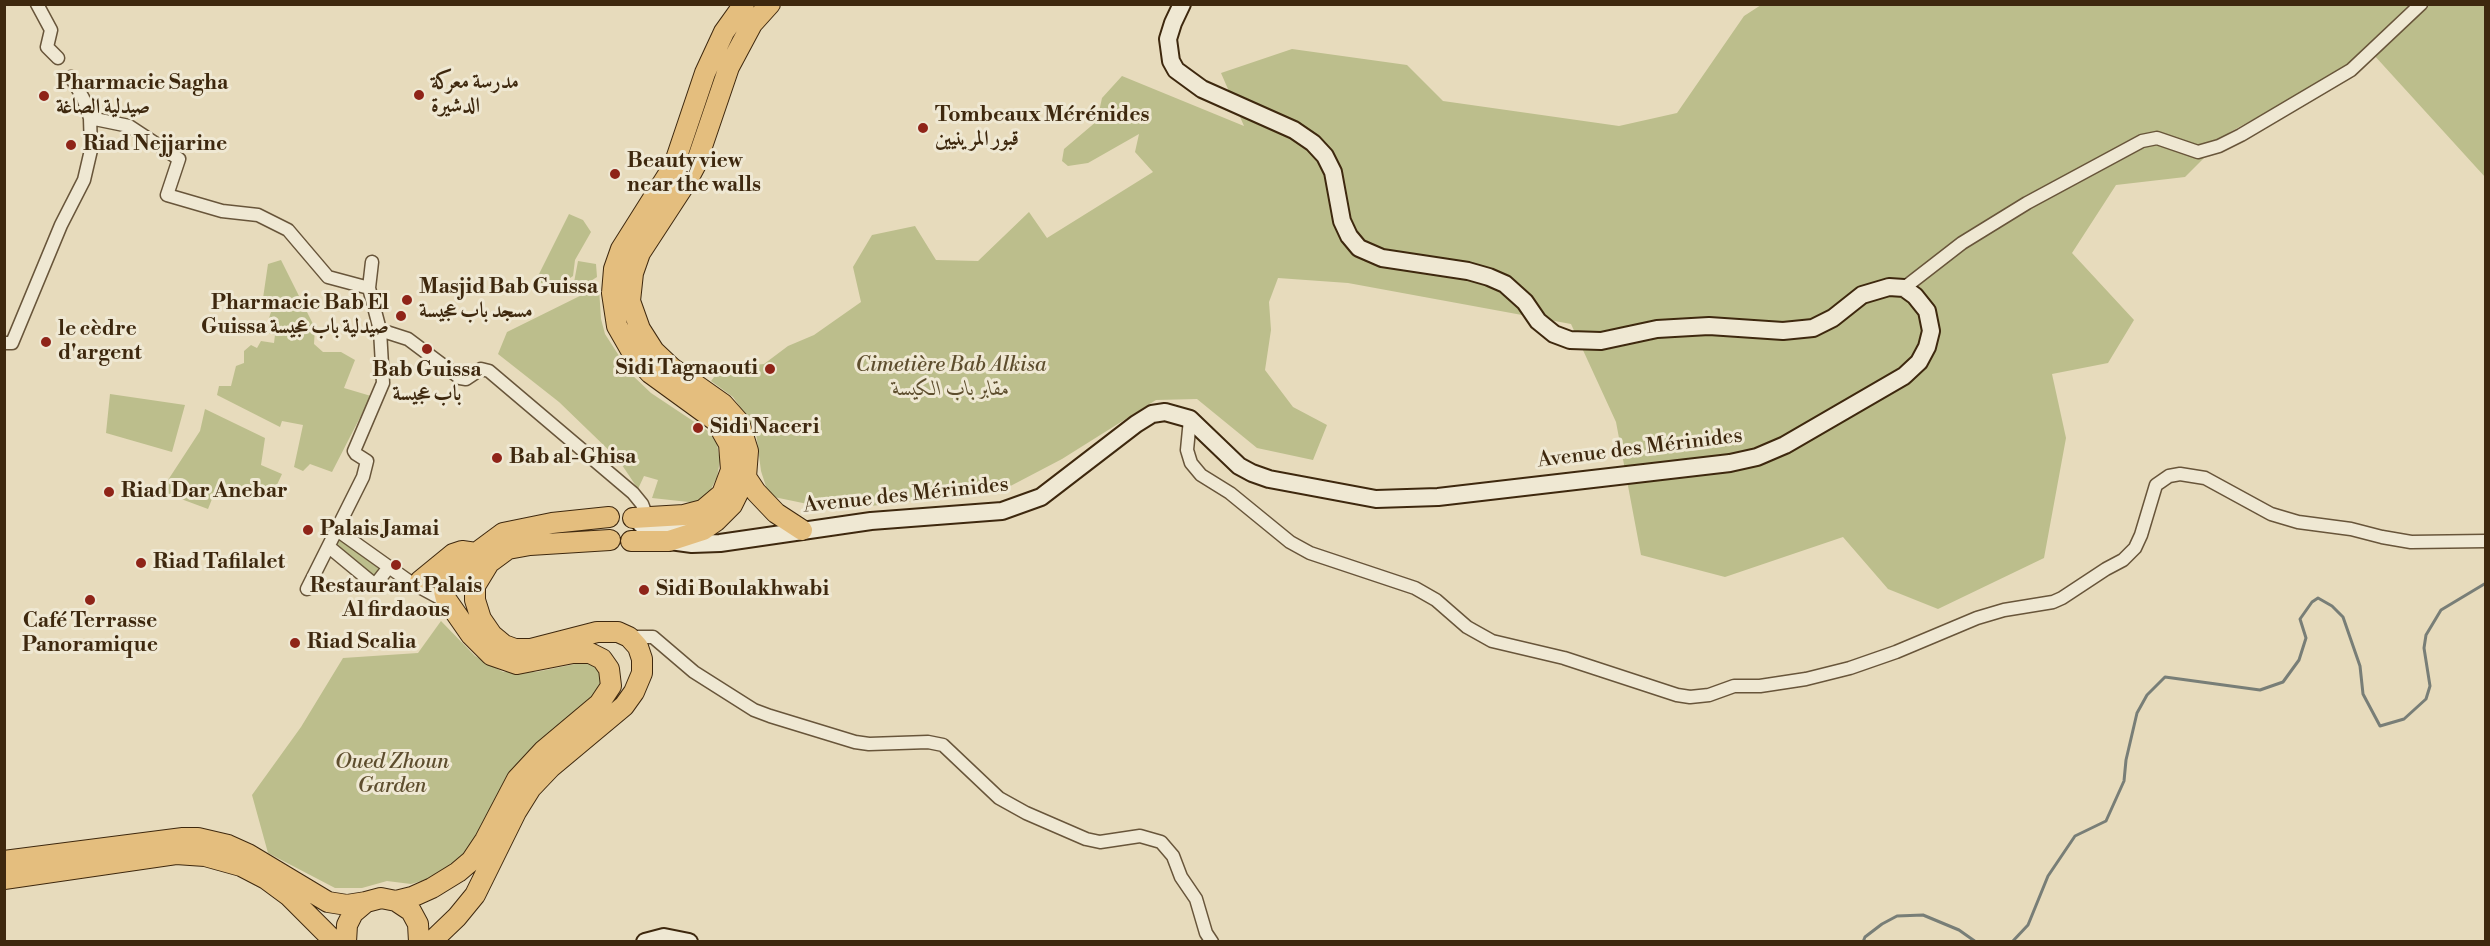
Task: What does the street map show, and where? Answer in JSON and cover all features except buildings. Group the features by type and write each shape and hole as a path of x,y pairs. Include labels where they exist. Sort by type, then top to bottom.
{"main road":[{"path":"431,942 457,917 475,895 516,812 531,788 551,767 618,711 634,692 641,678 643,666 638,647 629,637 618,632 604,631 531,649 515,649 504,645 492,635 481,619 475,593 489,563 508,549 610,540 622,544 637,525 694,514 710,506 726,488 731,470 731,452 716,421 650,373 627,344 617,326 613,307 614,269 629,234 674,165 710,63 724,32 744,4"},
{"path":"396,901 422,893 465,867 480,848 517,778 543,751 599,704 611,686 609,669 602,659 590,653 573,653 517,664 498,659 478,643 451,605 444,591 447,583 492,539 510,531 552,523 609,517 620,512 629,514 637,525 669,541 703,530 732,505 746,477 748,451 740,423 723,404 672,368 654,351 640,329 630,301 633,273 640,253 687,182 731,61 752,24 770,4"},
{"path":"1182,4 1168,39 1171,61 1176,70 1202,89 1294,130 1313,144 1334,172 1341,221 1359,248 1382,258 1467,271 1505,284 1525,302 1538,321 1554,334 1570,340 1601,340 1657,329 1709,326 1783,331 1813,328 1833,318 1862,295 1889,287 1904,288"},
{"name":"Avenue des Mérinides","path":"669,541 705,545 871,521 1002,511 1023,505 1041,496 1152,414 1176,413 1190,419 1239,466 1252,473 1269,479 1376,499 1438,497 1730,463 1757,457 1785,446 1904,376 1919,362 1927,347 1931,331 1927,311 1915,296 1904,288"},
{"path":"746,477 756,492 776,513 802,530"},
{"path":"609,517 605,529 610,540"},
{"path":"637,525 703,530 741,539"},
{"path":"415,581 453,554 462,551 476,553"},
{"path":"4,861 198,838 228,845 248,854 328,902 347,905 381,898 396,901 414,915 419,928 419,942"},
{"path":"4,879 176,854 205,856 241,866 266,879 289,896 335,942"},
{"path":"346,942 346,929 351,916 366,902"},
{"path":"645,942 664,937 689,942"}],"street":[{"path":"37,4 51,30 47,47 58,58"},
{"path":"1904,288 1962,243 2027,203 2142,141 2157,138 2198,152 2219,146 2241,135 2351,70 2421,4"},
{"path":"4,343 12,342 62,225 84,180 91,150 90,118 71,77"},
{"path":"90,118 129,126 179,159 167,195 222,211 258,215 288,230 328,276 369,288"},
{"path":"307,589 329,547 367,463 354,451 383,382 380,330 369,288 372,262"},
{"path":"380,330 408,339 460,378 465,379 481,369 489,371 633,493 642,504 637,525"},
{"path":"1190,419 1188,450 1191,463 1201,475 1230,492 1290,542 1310,554 1415,588 1436,600 1467,627 1492,642 1564,658 1677,695 1690,697 1709,695 1734,687 1788,683 1839,671 1896,652 1977,618 2004,610 2053,602 2062,598 2123,560 2135,548 2142,536 2156,486 2161,479 2169,476 2180,474 2205,477 2271,514 2298,522 2350,529 2411,542 2486,541"},
{"path":"337,530 388,567 415,581 451,605"},
{"path":"329,547 375,585 388,567"},
{"path":"415,581 455,577"},
{"path":"629,637 652,638 694,672 754,710 770,716 862,743 928,742 943,745 999,798 1026,813 1086,839 1100,842 1140,836 1161,842 1173,856 1176,867 1197,899 1206,933 1212,942"}],"green space":[{"name":"Cimetière Bab Alkisa مقابر باب الكيسة","path":"1761,5 2485,5 2485,177 2373,54 2230,132 2185,177 2116,185 2072,253 2134,320 2108,363 2052,374 2066,438 2044,558 1938,609 1888,589 1843,537 1725,577 1641,555 1616,422 1571,324 1348,283 1278,278 1269,302 1271,330 1265,370 1293,407 1327,425 1313,460 1257,448 1197,399 1156,400 1062,459 999,492 861,507 827,508 769,496 761,471 756,433 750,421 733,397 711,381 721,368 764,364 788,346 814,335 861,302 853,267 872,235 915,226 936,260 978,261 1029,212 1047,238 1153,172 1135,152 1139,134 1088,163 1068,166 1062,161 1064,149 1097,121 1102,98 1122,76 1244,126 1221,73 1292,49 1407,65 1443,101 1619,126 1677,113 1744,16"},
{"path":"569,214 583,220 591,232 575,260 573,276 552,290 533,286"},
{"path":"281,260 315,328 314,344 323,352 341,352 355,360 344,388 371,396 332,472 310,464 303,471 294,467 303,425 282,421 280,427 217,395 219,386 231,386 236,366 244,363 244,351 251,345 257,348 261,341 274,343 275,335 268,333 274,321 269,318 272,309 262,305 268,264"},
{"path":"578,261 596,264 597,277 572,293"},
{"path":"599,288 601,319 605,334 630,373 651,393 708,431 717,444 720,461 717,477 710,491 698,503 652,498 658,480 644,476 638,489 618,459 559,402 498,354 507,332"},
{"path":"110,394 185,405 172,452 106,433"},
{"path":"205,409 265,438 261,465 282,474 275,489 267,485 264,493 243,486 238,496 216,489 208,509 165,493 168,480 200,431"},
{"path":"333,529 387,568 374,584 325,545"},
{"name":"Oued Zhoun Garden","path":"441,621 475,656 503,672 536,672 585,662 604,671 601,689 520,761 496,797 468,850 453,864 432,878 411,884 387,881 362,888 335,888 268,853 252,795 301,727 343,658 418,653"}],"waterway":[{"path":"2012,942 2028,925 2048,876 2075,836 2106,821 2124,781 2126,760 2137,713 2147,695 2165,677 2260,690 2283,682 2299,660 2306,638 2300,619 2312,602 2318,598 2332,606 2343,617 2360,666 2363,694 2380,726 2404,719 2426,699 2430,686 2424,648 2426,635 2441,610 2486,583"},
{"path":"1863,942 1865,937 1897,916 1923,915 1959,930 1976,942"}],"place":[{"name":"مدرسة معركة الدشيرة","path":"419,95"},
{"name":"Pharmacie Sagha صيدلية الصاغة","path":"44,96"},
{"name":"Tombeaux Mérénides قبور المرينيين","path":"923,128"},
{"name":"Riad Nejjarine","path":"71,145"},
{"name":"Beauty view near the walls","path":"615,174"},
{"name":"Masjid Bab Guissa مسجد باب عجيسة","path":"407,300"},
{"name":"Pharmacie Bab El Guissa صيدلية باب عجيسة","path":"401,316"},
{"name":"le cèdre d'argent","path":"46,342"},
{"name":"Bab Guissa باب عجيسة","path":"427,349"},
{"name":"Sidi Tagnaouti","path":"770,369"},
{"name":"Sidi Naceri","path":"698,428"},
{"name":"Bab al-Ghisa","path":"497,458"},
{"name":"Riad Dar Anebar","path":"109,492"},
{"name":"Palais Jamai","path":"308,530"},
{"name":"Riad Tafilalet","path":"141,563"},
{"name":"Restaurant Palais Al firdaous","path":"396,565"},
{"name":"Sidi Boulakhwabi","path":"644,590"},
{"name":"Café Terrasse Panoramique","path":"90,600"},
{"name":"Riad Scalia","path":"295,643"}]}
